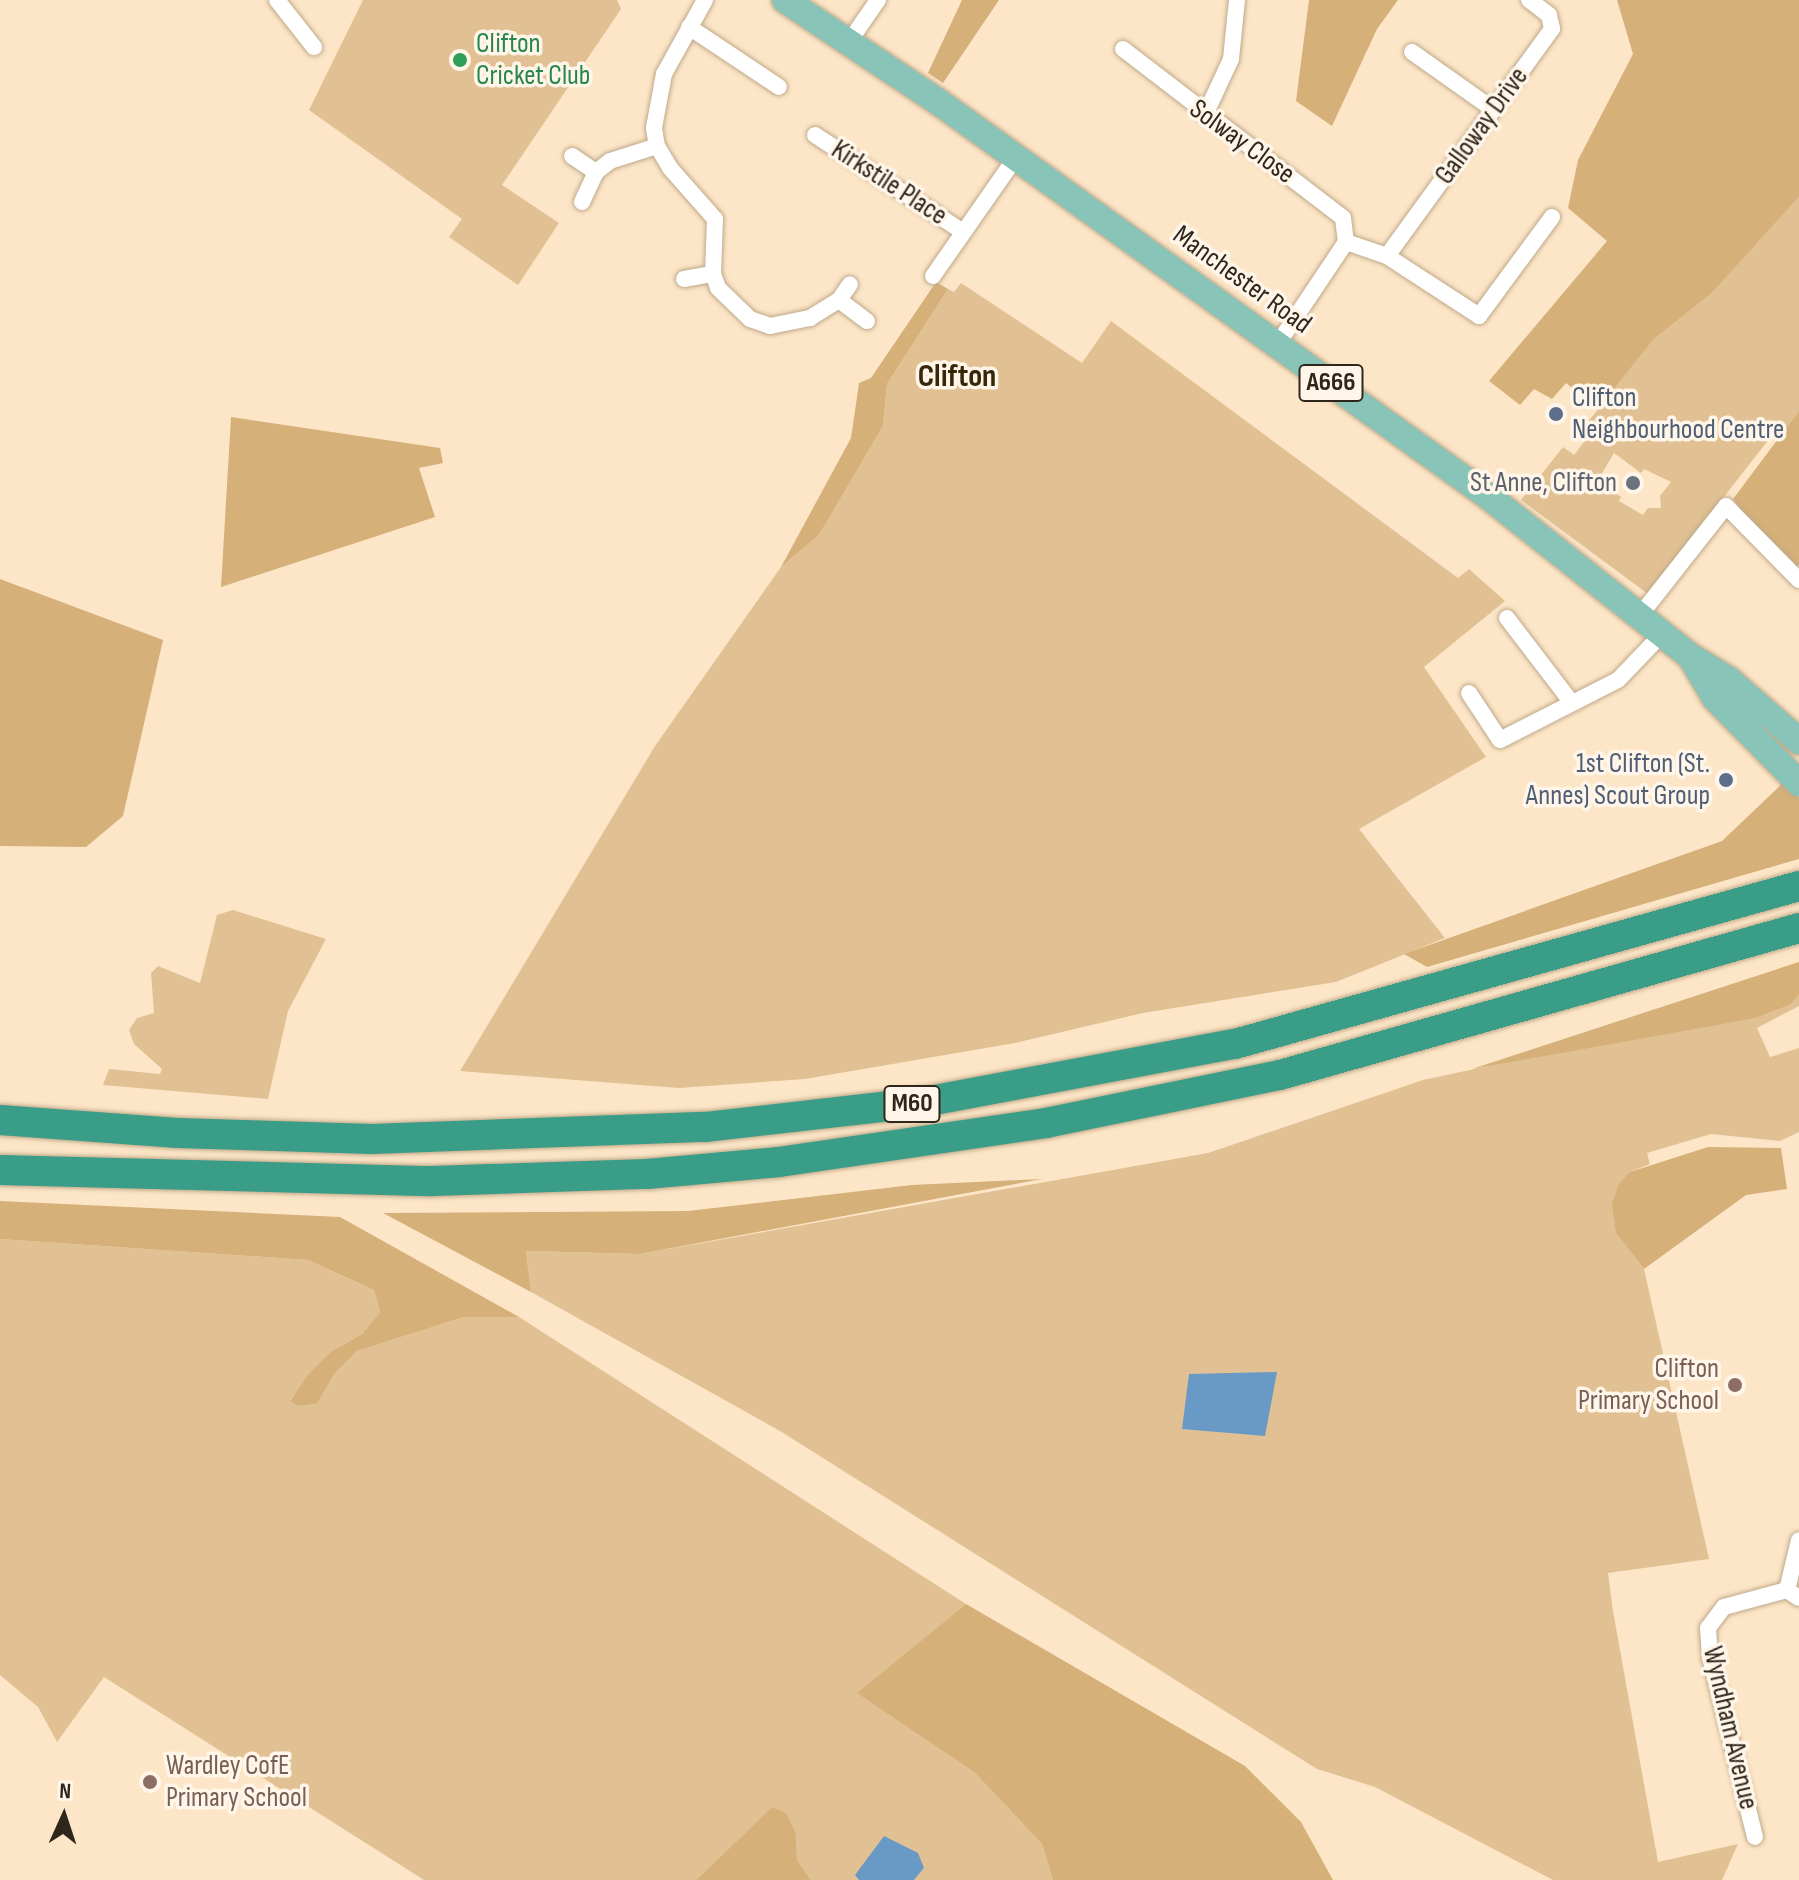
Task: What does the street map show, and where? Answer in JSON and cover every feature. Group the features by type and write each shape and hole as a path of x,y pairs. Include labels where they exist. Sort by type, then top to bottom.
{"highway":[{"name":"M60","path":"0,1120 178,1133 372,1139 706,1127 865,1110 1036,1085 1235,1044 1799,886"},
{"name":"M60","path":"0,1170 107,1171 297,1180 505,1180 779,1162 949,1139 1147,1104 1365,1054 1799,928"},
{"name":"M60","path":"0,1157 107,1171"}],"main road":[{"name":"Manchester Road","path":"785,0 1016,157 1505,508 1690,656 1729,680 1799,741"},
{"name":"Manchester Road","path":"1690,656 1715,698 1799,783"}],"street":[{"path":"277,0 314,47"},
{"path":"705,0 658,93 657,146 715,219 713,274 729,301 750,319 770,326 810,318 839,300 850,284"},
{"path":"849,42 878,0"},
{"path":"1205,115 1231,59 1237,0"},
{"name":"Galloway Drive","path":"1387,256 1552,29 1549,15 1529,0"},
{"path":"689,27 755,80 779,87"},
{"name":"Solway Close","path":"1123,49 1343,218 1346,242"},
{"path":"1412,52 1494,110"},
{"name":"Kirkstile Place","path":"815,135 963,232"},
{"path":"582,202 596,172 622,154 657,146"},
{"path":"572,156 596,172"},
{"path":"933,276 1016,157"},
{"path":"1277,345 1346,242 1387,256 1479,316 1552,217"},
{"path":"684,279 713,274"},
{"path":"839,300 867,321"},
{"path":"1641,614 1726,506 1799,580"},
{"path":"1507,618 1572,703"},
{"path":"1469,693 1500,740 1618,680 1663,633"},
{"path":"1793,1594 1799,1540"},
{"name":"Wyndham Avenue","path":"1755,1837 1710,1657 1708,1628 1724,1607 1793,1594"}],"shaded area":[{"name":"Clifton Cricket Club","path":"363,0 617,0 621,9 502,185 559,223 518,285 449,237 462,219 309,110"},
{"path":"962,0 999,0 943,83 928,73"},
{"path":"1309,0 1398,0 1377,29 1332,126 1296,101"},
{"path":"1617,0 1799,0 1799,197 1712,293 1654,339 1598,409 1566,383 1552,399 1534,389 1520,405 1489,381 1607,241 1568,208 1578,160 1633,54"},
{"path":"1799,197 1799,411 1779,438 1773,434 1648,594 1521,500 1563,447 1574,455 1590,434 1583,428 1654,339 1712,293","holes":["1614,453 1641,473 1644,469 1671,482 1660,496 1661,508 1648,508 1643,515 1619,501 1621,497 1608,487 1603,492 1595,485"]},
{"path":"936,282 948,289 887,384 883,426 819,535 781,567 851,438 859,383 871,378"},
{"path":"961,283 1082,363 1111,321 1458,578 1469,569 1505,601 1424,667 1486,757 1359,829 1445,938 1336,982 1143,1013 1015,1043 805,1079 679,1088 460,1071 655,746 781,567 819,535 883,426 887,384 948,289 954,292"},
{"path":"1799,411 1797,567 1753,527 1733,499"},
{"path":"231,417 440,448 443,463 419,468 435,517 221,587"},
{"path":"0,579 163,640 123,816 86,847 0,846"},
{"path":"1785,781 1799,798 1799,859 1427,967 1404,954 1722,841"},
{"path":"233,910 326,939 288,1011 268,1099 103,1085 109,1069 160,1074 162,1069 134,1044 129,1030 137,1018 154,1013 151,973 158,966 200,983 217,915"},
{"path":"1799,962 1799,995 1790,1005 1756,1018 1472,1069"},
{"path":"1799,995 1799,1006 1757,1028 1770,1057 1799,1048 1799,1132 1780,1141 1711,1134 1647,1153 1650,1164 1630,1172 1616,1233 1644,1269 1709,1559 1608,1573 1613,1611 1658,1862 1738,1844 1722,1880 1553,1880 1375,1787 1317,1769 780,1431 531,1292 526,1251 640,1254 1208,1153 1423,1080 1577,1047 1756,1018 1790,1005"},
{"path":"1708,1147 1781,1148 1787,1189 1746,1195 1644,1269 1616,1233 1612,1203 1619,1184 1630,1172"},
{"path":"1042,1179 640,1254 526,1251 531,1292 383,1213 688,1211 912,1185"},
{"path":"0,1201 340,1217 519,1317 464,1317 357,1351 335,1373 317,1404 298,1406 290,1401 308,1375 332,1351 362,1334 380,1312 374,1290 308,1260 0,1239"},
{"path":"0,1239 308,1260 374,1290 380,1312 362,1334 332,1351 290,1400 298,1406 317,1404 335,1373 357,1351 464,1317 519,1317 966,1604 858,1693 974,1772 1042,1844 1053,1880 914,1880 924,1868 855,1874 859,1880 811,1880 797,1860 796,1834 772,1807 696,1880 424,1880 104,1677 57,1742 38,1707 0,1675"},
{"path":"966,1604 1245,1766 1301,1822 1333,1880 1053,1880 1042,1844 974,1772 857,1693"},
{"path":"772,1807 786,1813 796,1834 797,1860 811,1880 696,1880"}],"water":[{"path":"1277,1372 1265,1436 1182,1429 1189,1374"},
{"path":"884,1836 918,1853 924,1868 914,1880 859,1880 855,1875"}],"place":[{"name":"Clifton Cricket Club","path":"460,60"},
{"name":"Clifton Neighbourhood Centre","path":"1556,414"},
{"name":"St Anne, Clifton","path":"1633,483"},
{"name":"1st Clifton (St. Annes) Scout Group","path":"1726,780"},
{"name":"Clifton Primary School","path":"1735,1385"},
{"name":"Wardley CofE Primary School","path":"150,1782"}],"district":[{"name":"Clifton","path":"957,377"}]}
